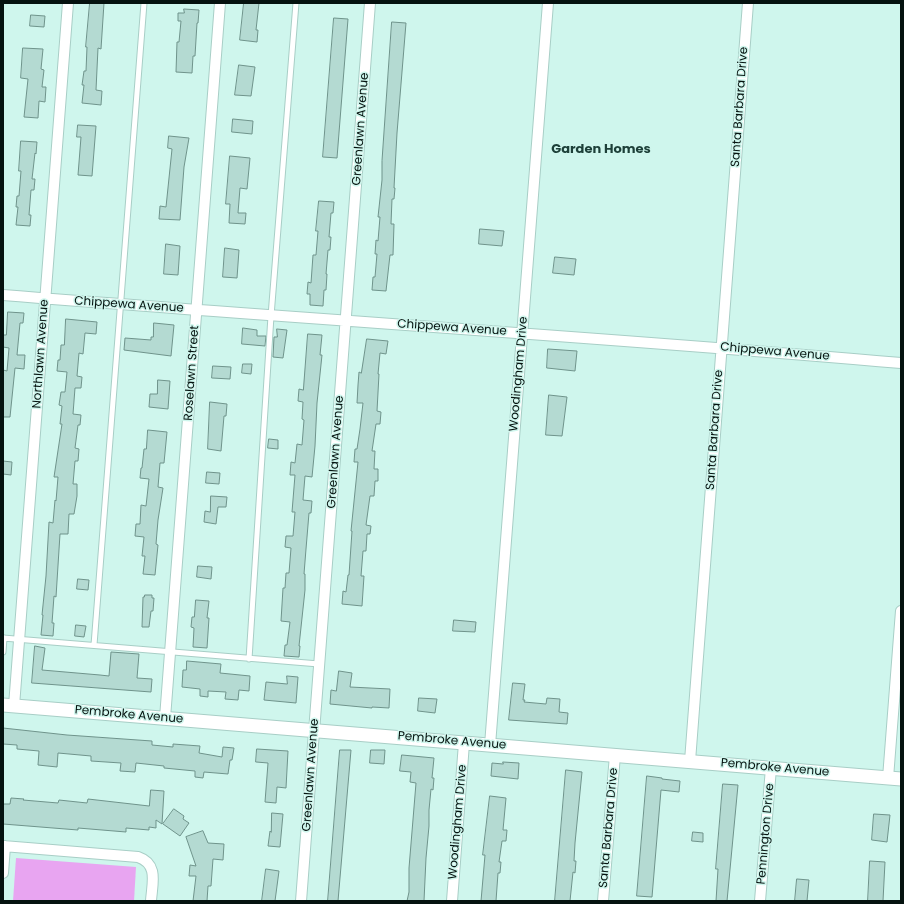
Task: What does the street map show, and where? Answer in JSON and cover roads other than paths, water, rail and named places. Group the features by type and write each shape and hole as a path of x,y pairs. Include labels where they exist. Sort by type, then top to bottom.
{"street":[{"name":"Northlawn Avenue","path":"8,705 19,639 68,3"},
{"name":"Roselawn Street","path":"165,718 220,3"},
{"name":"Greenlawn Avenue","path":"301,901 370,3"},
{"name":"Woodingham Drive","path":"490,744 548,3"},
{"name":"Santa Barbara Drive","path":"690,760 748,3"},
{"name":"Chippewa Avenue","path":"3,295 271,316 722,348 901,363"},
{"path":"895,778 901,611"},
{"name":"Pembroke Avenue","path":"8,705 895,778"},
{"name":"Woodingham Drive","path":"452,901 464,742"},
{"name":"Santa Barbara Drive","path":"603,901 615,755"},
{"name":"Pennington Drive","path":"760,901 771,768"},
{"path":"3,874 4,846 138,857 145,859 150,864 152,869 151,901"}],"lane":[{"path":"94,645 144,3"},
{"path":"249,659 271,316 296,3"},
{"path":"3,652 4,638 170,653 319,664"}],"district":[{"name":"Garden Homes","path":"601,150"}]}
